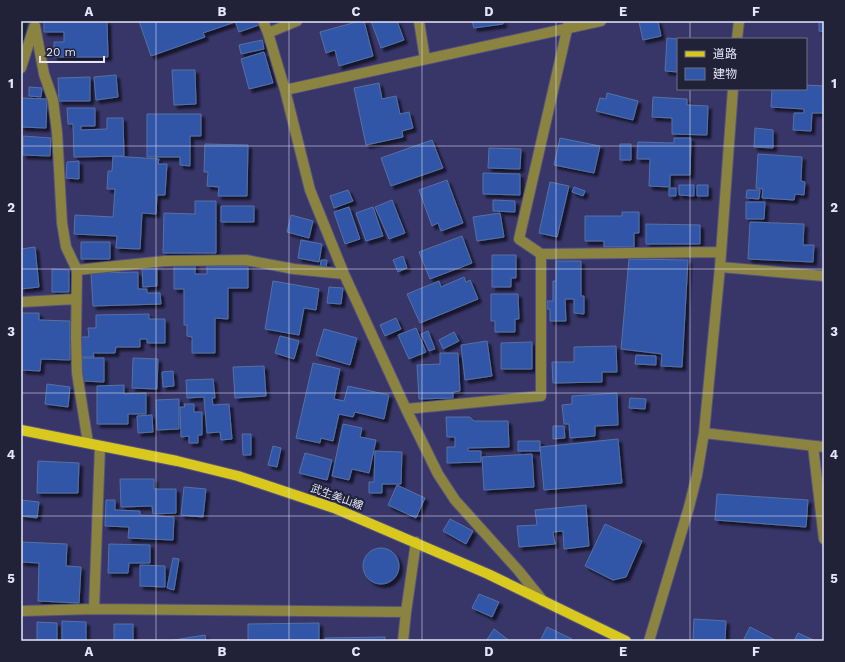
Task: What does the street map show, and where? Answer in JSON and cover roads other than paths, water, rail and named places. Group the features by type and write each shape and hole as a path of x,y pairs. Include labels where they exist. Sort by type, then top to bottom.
{"main road":[{"name":"武生美山線","path":"21,430 177,461 238,476 334,508 488,574 626,641"}],"street":[{"path":"264,21 285,90 310,190 344,274 406,409 438,474 455,500 518,570 542,601"},
{"path":"268,33 297,21"},
{"path":"419,21 425,59"},
{"path":"285,90 425,59 567,25 601,21"},
{"path":"737,38 739,21"},
{"path":"21,68 23,54 35,23"},
{"path":"35,23 44,74 53,100 57,132 63,229 66,247 77,270 77,373 88,443"},
{"path":"567,25 519,239 541,254 721,252"},
{"path":"649,641 689,507 697,475 704,433 720,267 733,90"},
{"path":"406,409 541,396 541,254"},
{"path":"77,270 165,261 246,260 294,269 344,274"},
{"path":"720,267 824,276"},
{"path":"21,302 76,299"},
{"path":"704,433 824,447"},
{"path":"94,609 100,446"},
{"path":"813,446 824,539"},
{"path":"403,641 416,542"},
{"path":"21,611 94,609 406,612"}],"waterway":[{"path":"21,40 25,21"}]}
